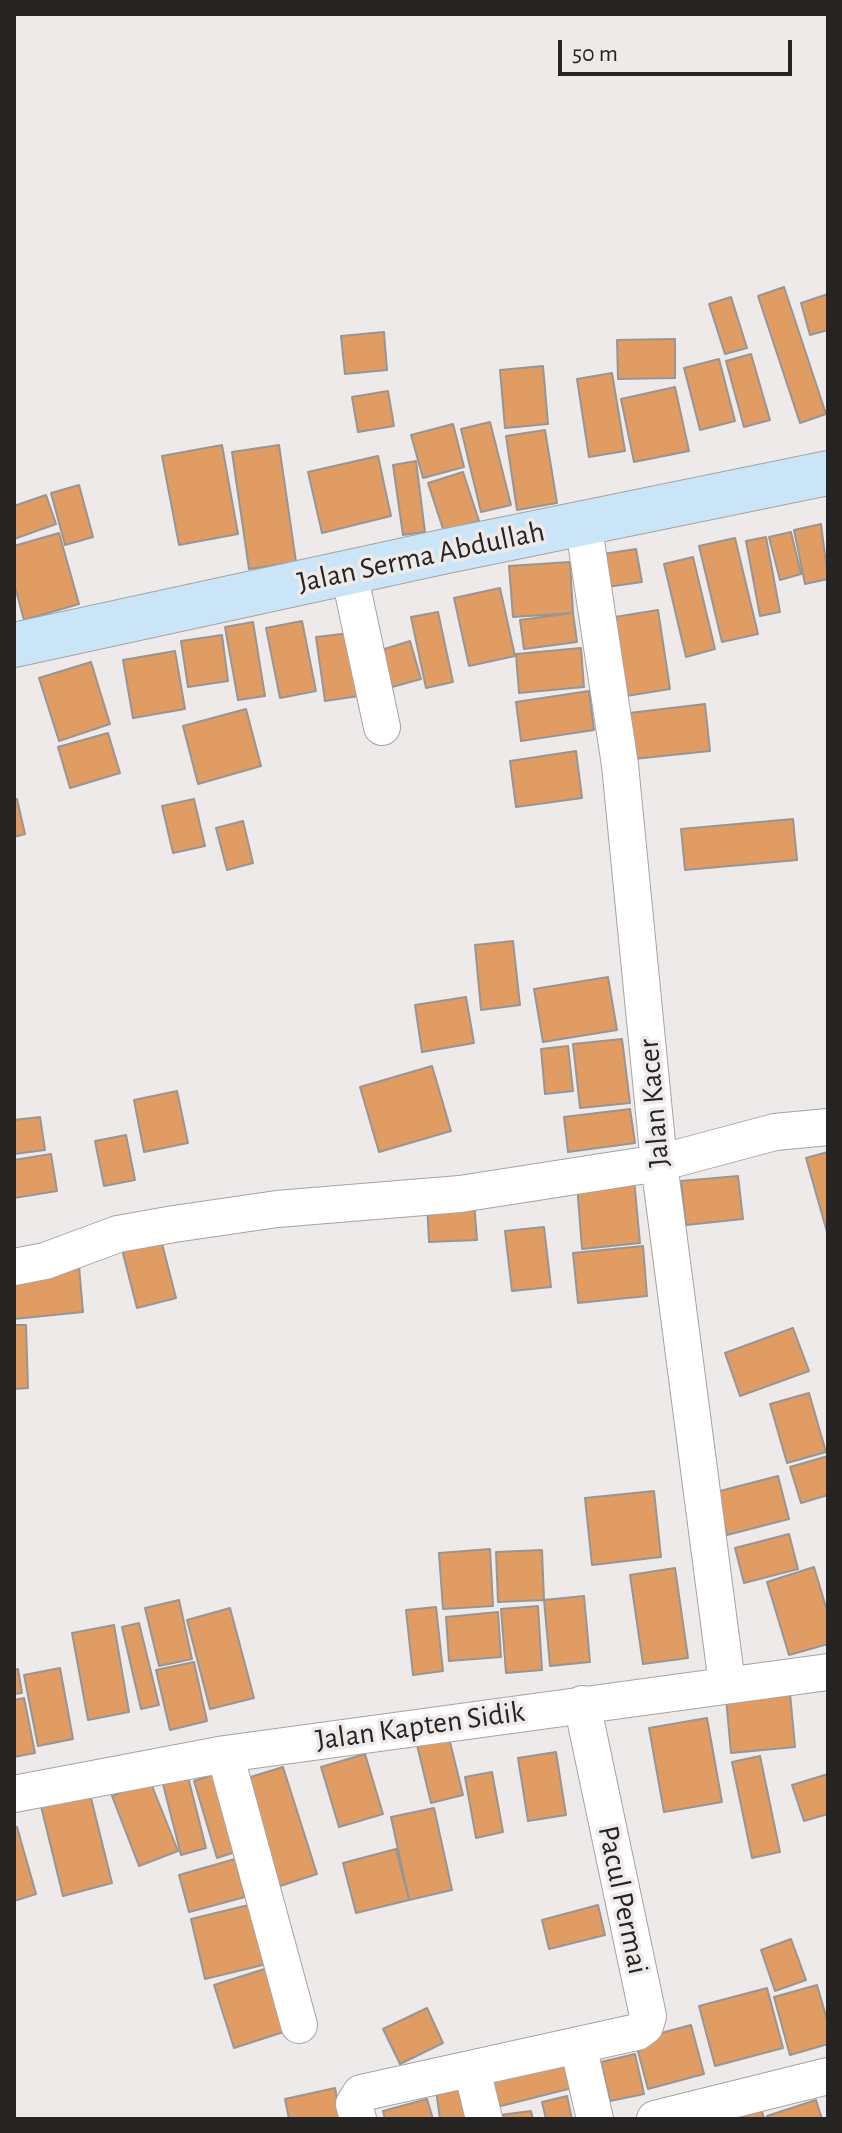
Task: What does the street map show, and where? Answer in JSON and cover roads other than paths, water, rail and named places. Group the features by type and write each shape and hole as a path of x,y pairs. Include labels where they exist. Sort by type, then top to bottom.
{"main road":[{"name":"Jalan Serma Abdullah","path":"14,645 583,522 828,473"}],"street":[{"name":"Jalan Kacer","path":"583,522 629,844 659,1163 727,1684"},
{"path":"349,573 382,727"},
{"path":"14,1267 45,1261 118,1234 174,1224 277,1209 460,1194 659,1163 775,1132 828,1127"},
{"name":"Jalan Kapten Sidik","path":"14,1794 225,1754 828,1672"},
{"name":"Pacul Permai","path":"358,2119 354,2104 361,2093 642,2030 648,2016 582,1704"},
{"path":"225,1754 299,2025"},
{"path":"578,2045 595,2119"},
{"path":"472,2069 484,2119"},
{"path":"655,2119 828,2076"}]}
